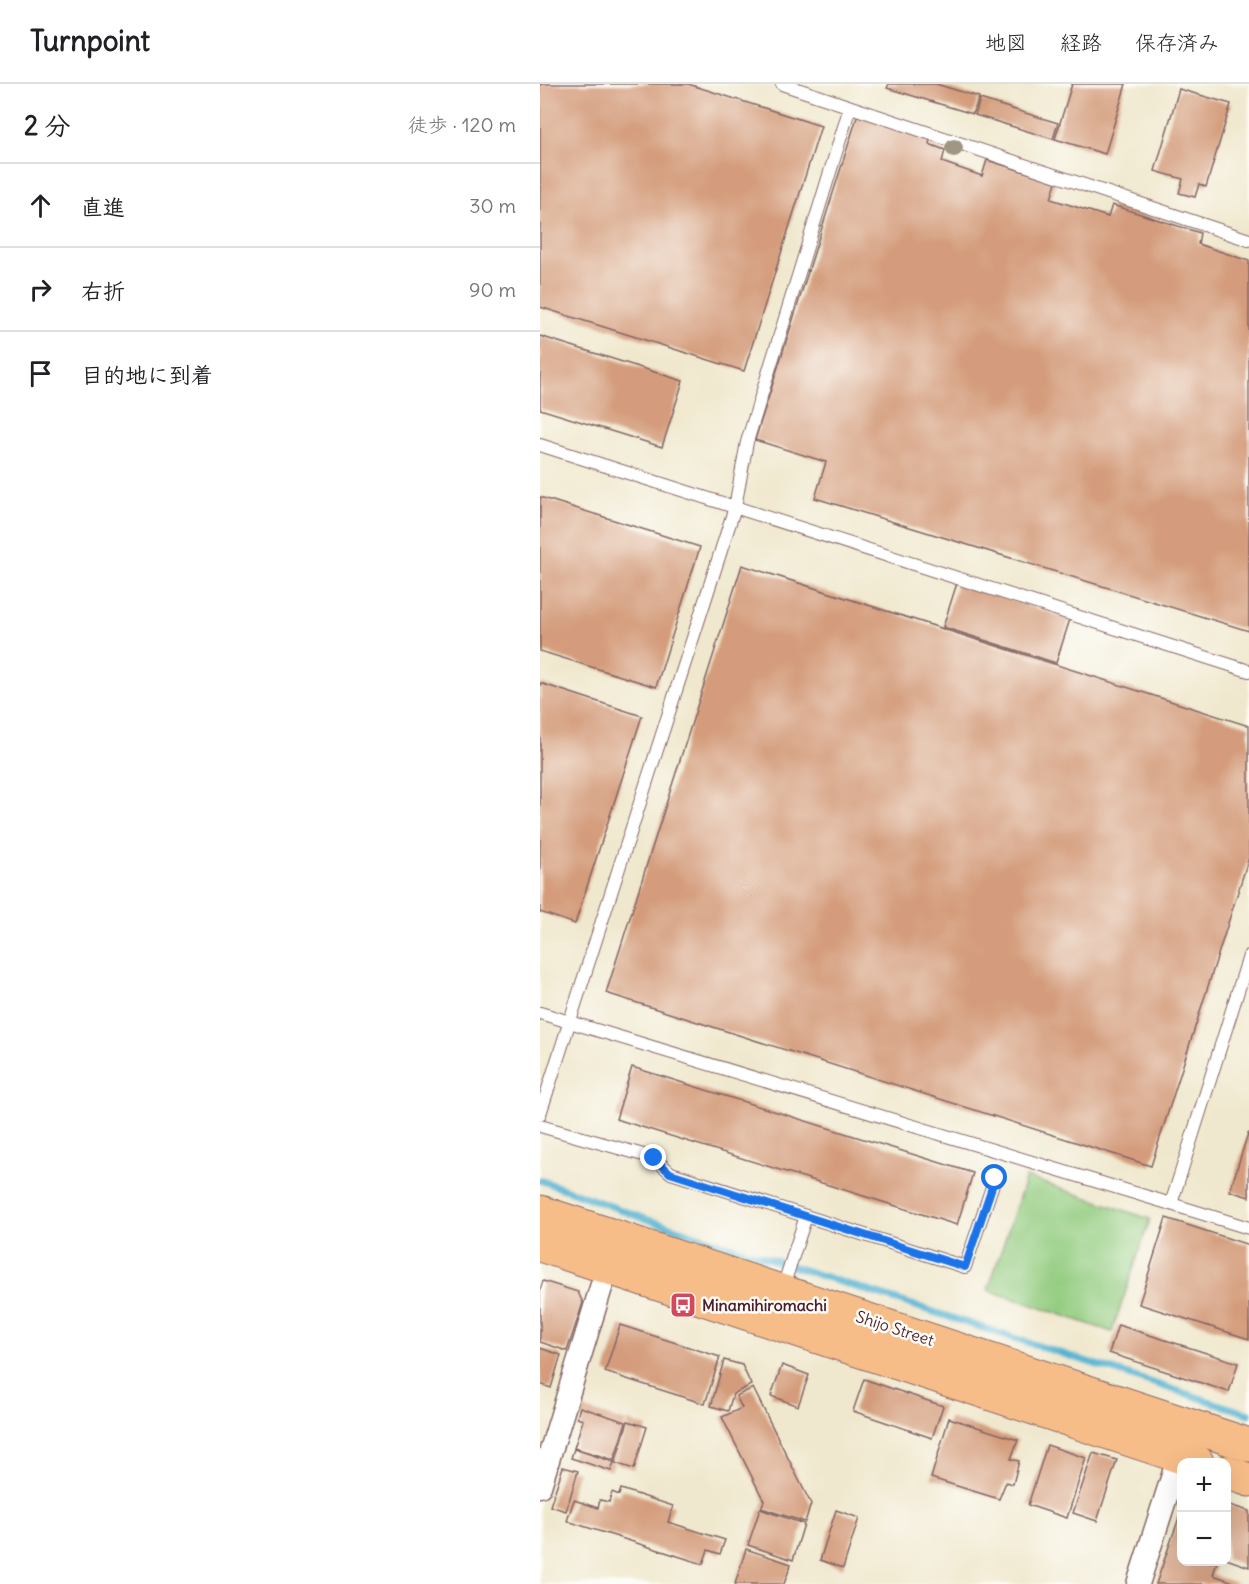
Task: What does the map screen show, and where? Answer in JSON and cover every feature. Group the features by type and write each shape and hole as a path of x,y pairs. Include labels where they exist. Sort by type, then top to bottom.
{"main road":[{"name":"Shijo Street","path":"540,1212 616,1236 788,1273 1190,1426 1249,1445"},
{"name":"Shijo Street","path":"540,1245 1185,1458"},
{"path":"1231,1473 1249,1480"}],"street":[{"path":"540,1486 616,1236"},
{"path":"1188,1458 1190,1426"},
{"path":"1138,1584 1177,1486"}],"lane":[{"path":"782,84 1249,240"},
{"path":"540,1114 735,507 747,442 850,107"},
{"path":"540,445 1249,671"},
{"path":"1171,1204 1249,956"},
{"path":"540,1013 1249,1228"},
{"path":"540,1126 654,1158 670,1173 965,1267 995,1178"},
{"path":"788,1273 806,1216"}],"green space":[{"path":"1026,1177 1150,1219 1112,1332 988,1290"}],"building":[{"path":"540,84 688,84 821,126 744,371 540,307"},
{"path":"889,84 936,84 979,97 973,114 887,88"},
{"path":"1072,84 1126,84 1105,154 1055,139"},
{"path":"1179,89 1231,104 1206,187 1199,184 1195,197 1179,193 1183,179 1155,171"},
{"path":"980,99 1058,123 1053,139 975,115"},
{"path":"858,114 931,136 929,144 945,150 942,162 982,176 987,160 1056,182 1051,199 1108,217 1112,205 1200,233 1198,244 1249,261 1249,631 815,498 826,462 755,440"},
{"path":"540,336 683,381 662,447 540,409"},
{"path":"540,497 700,547 656,687 540,651"},
{"path":"742,565 1249,726 1249,857 1151,1166 606,993"},
{"path":"957,583 1070,619 1056,663 943,627"},
{"path":"540,683 642,716 575,924 540,912"},
{"path":"632,1067 973,1173 957,1225 616,1119"},
{"path":"1249,1133 1249,1197 1230,1191"},
{"path":"1166,1218 1249,1245 1249,1339 1139,1304"},
{"path":"543,1281 578,1292 583,1303 567,1351 540,1342 540,1290"},
{"path":"620,1325 720,1357 705,1404 605,1372"},
{"path":"1118,1325 1238,1363 1229,1392 1109,1353"},
{"path":"540,1348 561,1355 551,1388 540,1384"},
{"path":"724,1360 742,1365 751,1385 733,1394 728,1411 711,1406"},
{"path":"782,1365 809,1375 798,1406 771,1396"},
{"path":"864,1379 943,1406 932,1438 853,1411"},
{"path":"753,1388 811,1504 805,1522 761,1508 764,1501 722,1417 742,1408 736,1396"},
{"path":"580,1407 626,1422 614,1460 574,1448 583,1420 577,1418"},
{"path":"949,1418 1018,1440 1011,1459 1019,1461 1013,1484 1006,1482 999,1499 931,1478"},
{"path":"628,1421 647,1427 634,1469 615,1463"},
{"path":"1047,1445 1086,1458 1067,1518 1028,1505"},
{"path":"574,1449 614,1462 611,1471 571,1458"},
{"path":"1093,1453 1117,1460 1097,1521 1073,1513"},
{"path":"563,1467 578,1471 566,1511 550,1506"},
{"path":"621,1489 673,1506 668,1522 725,1540 720,1554 708,1550 703,1564 567,1521 574,1500 598,1508 600,1500 609,1502 612,1492 619,1495"},
{"path":"1231,1506 1249,1511 1249,1567 1231,1561"},
{"path":"760,1509 804,1524 793,1560 748,1545"},
{"path":"836,1510 859,1518 843,1568 820,1560"},
{"path":"1177,1524 1177,1566 1216,1566 1213,1575 1239,1584 1156,1584"},
{"path":"746,1549 791,1564 784,1584 735,1584"}],"waterway":[{"path":"540,1180 646,1219 1249,1414"}],"place":[{"name":"Minamihiromachi","path":"683,1305"}],"route":[{"path":"654,1158 670,1173 965,1267 995,1178"}]}
